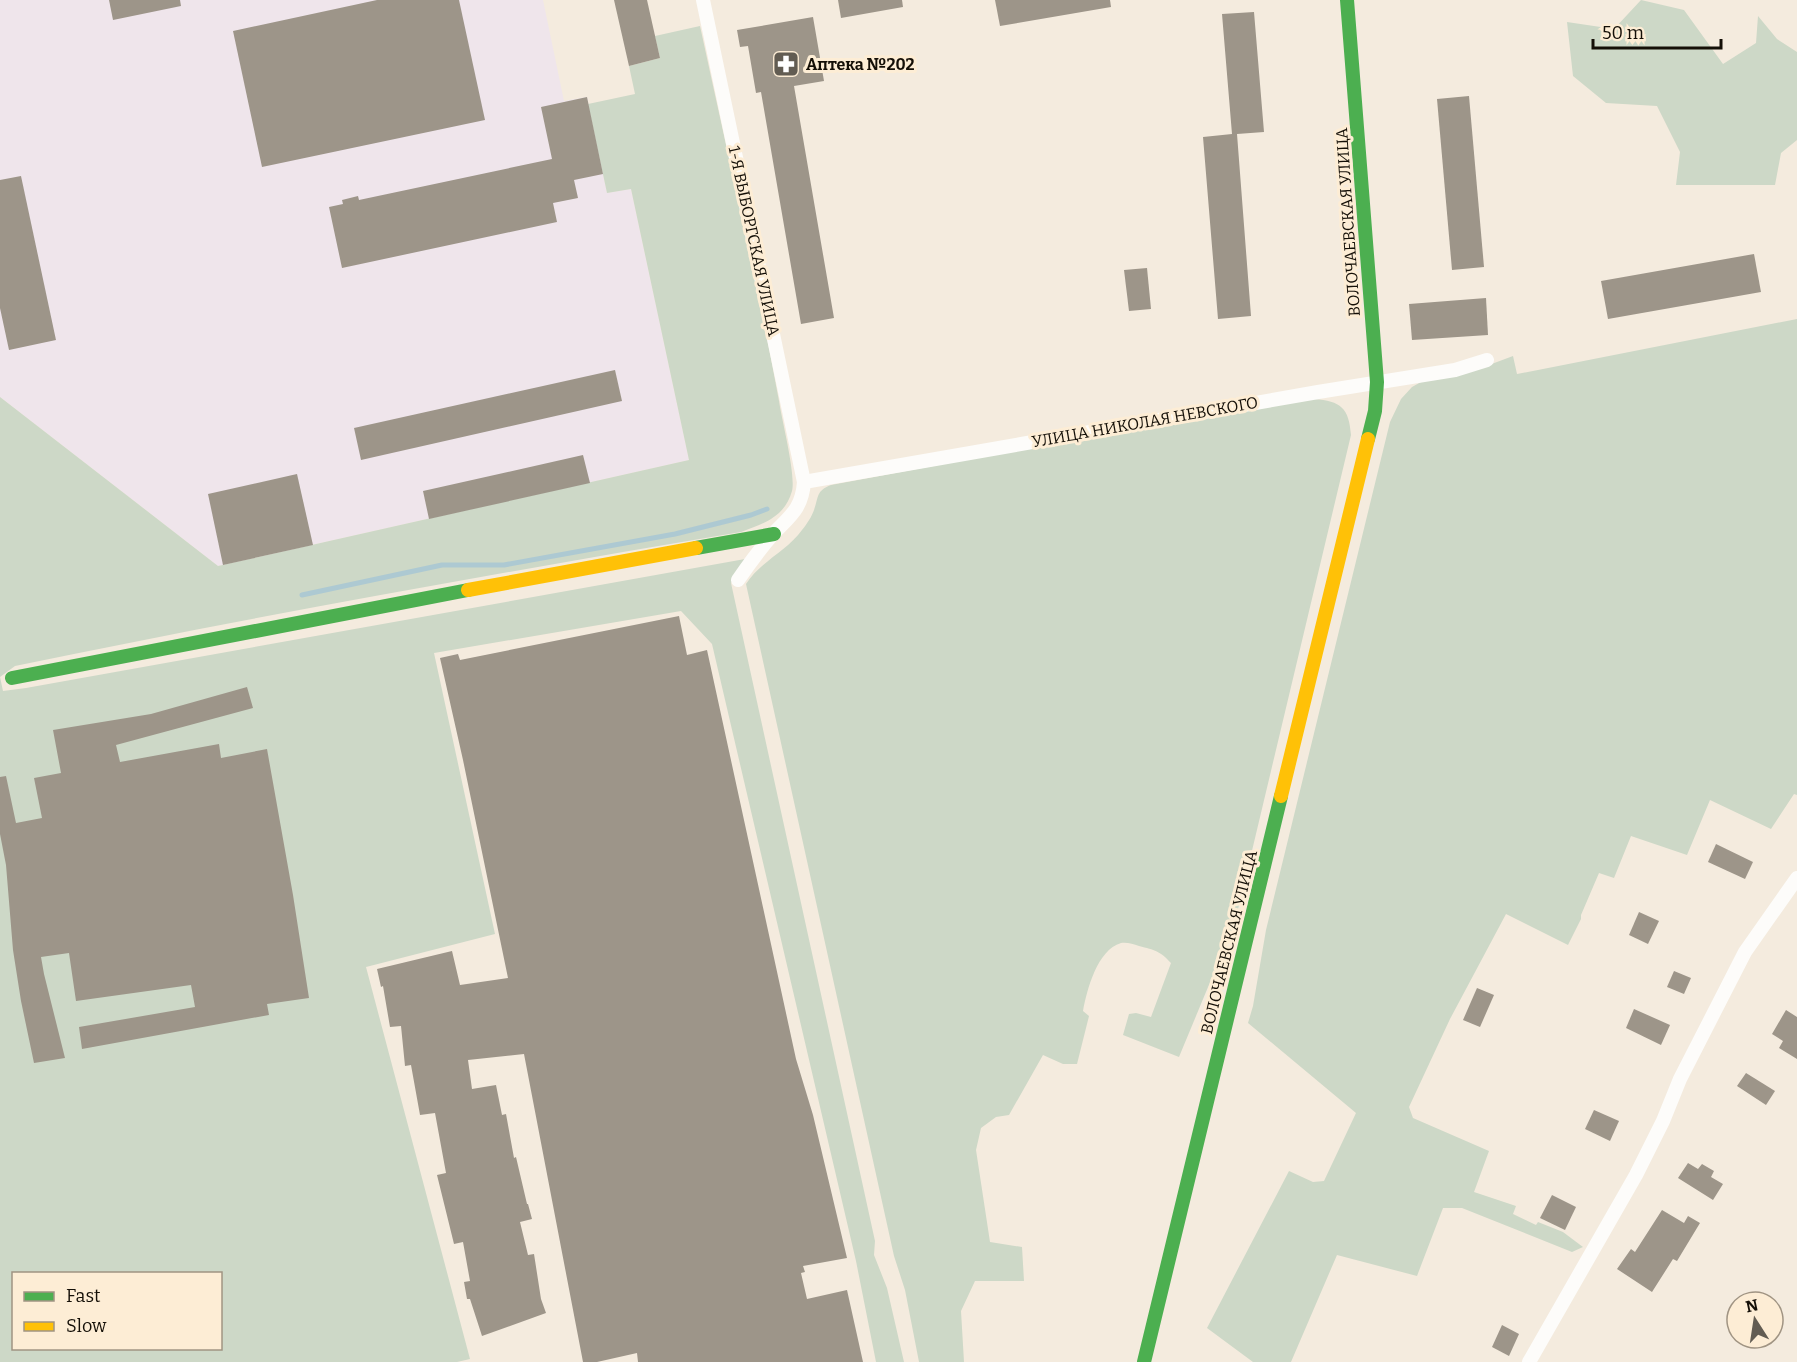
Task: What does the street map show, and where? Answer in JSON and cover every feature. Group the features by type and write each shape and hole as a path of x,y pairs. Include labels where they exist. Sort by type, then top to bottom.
{"street":[{"name":"1-Я ВЫБОРГСКАЯ УЛИЦА","path":"704,0 804,482"},
{"name":"ВОЛОЧАЕВСКАЯ УЛИЦА","path":"1144,1362 1375,411 1377,382 1347,0"},
{"name":"УЛИЦА НИКОЛАЯ НЕВСКОГО","path":"804,482 1455,370 1486,360"},
{"path":"738,580 800,504 804,482"},
{"path":"12,678 276,626 774,534"},
{"path":"1529,1362 1636,1175 1680,1079 1745,952 1797,878"}],"shaded area":[{"path":"0,0 543,0 564,101 587,97 607,193 631,189 689,460 218,566 0,397"}],"green space":[{"path":"1641,0 1684,10 1723,64 1756,43 1758,16 1777,39 1797,52 1797,140 1781,153 1775,185 1676,185 1680,152 1657,106 1606,103 1573,76 1567,22 1614,29"},
{"path":"700,26 751,260 790,461 792,491 789,500 779,513 741,532 377,596 15,666 0,677 0,397 218,566 689,460 631,189 607,193 588,104 635,94 629,66 660,58 655,36"},
{"path":"1797,319 1797,795 1794,794 1771,829 1710,800 1687,855 1631,836 1614,878 1599,873 1568,945 1506,914 1450,1019 1409,1107 1413,1118 1489,1151 1474,1192 1516,1206 1513,1214 1536,1225 1538,1222 1563,1232 1583,1247 1572,1252 1462,1208 1443,1208 1417,1276 1337,1255 1291,1362 1253,1362 1207,1328 1289,1171 1313,1182 1324,1181 1356,1113 1248,1023 1266,930 1390,422 1401,399 1412,387 1421,382 1473,371 1513,356 1517,374"},
{"path":"1314,399 1331,402 1342,408 1348,418 1351,435 1235,922 1179,1057 1123,1035 1129,1014 1136,1013 1151,1017 1171,963 1157,952 1128,943 1121,943 1113,947 1099,962 1083,1011 1089,1016 1077,1064 1063,1064 1043,1055 1009,1115 996,1117 981,1128 976,1150 990,1242 1022,1247 1024,1281 975,1281 961,1311 964,1362 919,1362 905,1290 894,1256 746,584 759,569 796,537 811,517 820,492 831,485 1084,438"},
{"path":"745,559 731,583 875,1241 874,1255 887,1288 904,1362 876,1362 856,1261 712,644 681,611 434,653 495,934 366,967 470,1359 457,1362 0,1362 0,677 3,691 26,688"}],"building":[{"path":"109,0 180,0 181,6 113,20"},
{"path":"377,0 459,0 485,120 262,167 233,31"},
{"path":"614,0 647,0 660,58 629,66"},
{"path":"838,0 902,0 903,7 841,18"},
{"path":"995,0 1110,0 1111,7 1000,26"},
{"path":"1254,12 1264,132 1237,134 1251,316 1218,319 1203,137 1232,134 1222,14"},
{"path":"813,17 824,81 794,86 834,318 801,324 761,92 756,93 748,46 740,47 737,30"},
{"path":"1469,96 1484,267 1452,270 1437,99"},
{"path":"587,97 603,174 574,180 578,198 553,203 557,222 342,268 329,207 343,204 342,200 358,196 359,200 552,159 541,107"},
{"path":"21,176 56,340 9,350 0,308 0,180"},
{"path":"1754,254 1761,292 1608,319 1601,281"},
{"path":"1147,268 1151,309 1129,311 1124,270"},
{"path":"1486,298 1488,335 1412,340 1409,304"},
{"path":"615,370 622,401 361,460 354,428"},
{"path":"583,455 590,483 429,519 423,491"},
{"path":"297,474 313,545 223,565 208,494"},
{"path":"679,616 687,655 707,650 796,1059 813,1115 847,1258 803,1266 805,1272 801,1273 807,1299 847,1290 863,1362 638,1362 637,1353 597,1362 583,1362 524,1054 468,1060 472,1089 496,1085 502,1115 506,1114 514,1158 516,1157 532,1219 520,1222 528,1255 534,1254 541,1299 546,1313 482,1336 470,1299 467,1299 464,1282 470,1281 463,1242 454,1244 437,1175 446,1173 435,1113 420,1115 411,1065 405,1066 401,1026 390,1027 383,986 381,987 377,969 452,951 460,985 508,978 440,658 458,654 460,660"},
{"path":"247,687 253,708 116,745 120,762 219,744 221,758 267,749 309,998 267,1004 269,1015 82,1049 79,1027 195,1007 191,985 76,1001 69,953 41,957 65,1058 34,1063 13,950 6,865 0,834 0,777 6,776 16,823 42,818 34,778 61,773 53,730 151,714"},
{"path":"1716,844 1753,862 1745,879 1708,862"},
{"path":"1639,912 1659,921 1648,944 1629,935"},
{"path":"1674,971 1691,978 1684,994 1667,987"},
{"path":"1477,988 1494,995 1480,1027 1463,1020"},
{"path":"1634,1009 1670,1025 1661,1045 1626,1028"},
{"path":"1786,1010 1797,1017 1797,1059 1779,1048 1783,1041 1772,1034"},
{"path":"1746,1073 1775,1091 1766,1105 1737,1086"},
{"path":"1594,1110 1619,1121 1610,1141 1585,1129"},
{"path":"1688,1163 1698,1169 1702,1164 1714,1171 1711,1177 1723,1184 1713,1200 1678,1178"},
{"path":"1552,1195 1576,1207 1565,1230 1540,1218"},
{"path":"1662,1210 1684,1223 1688,1216 1700,1223 1677,1261 1673,1259 1652,1292 1617,1269 1631,1249 1635,1252"},
{"path":"1502,1325 1519,1334 1509,1356 1492,1347"}],"waterway":[{"path":"302,595 442,565 504,565 675,534 767,509"}],"traffic: fast":[{"path":"1347,0 1377,382 1375,411 1368,439"},
{"path":"696,548 774,534"},
{"path":"12,678 468,590"},
{"path":"1144,1362 1281,796"}],"traffic: slow":[{"path":"1281,796 1368,439"},
{"path":"468,590 696,548"}],"place":[{"name":"Аптека №202","path":"786,64"}]}
